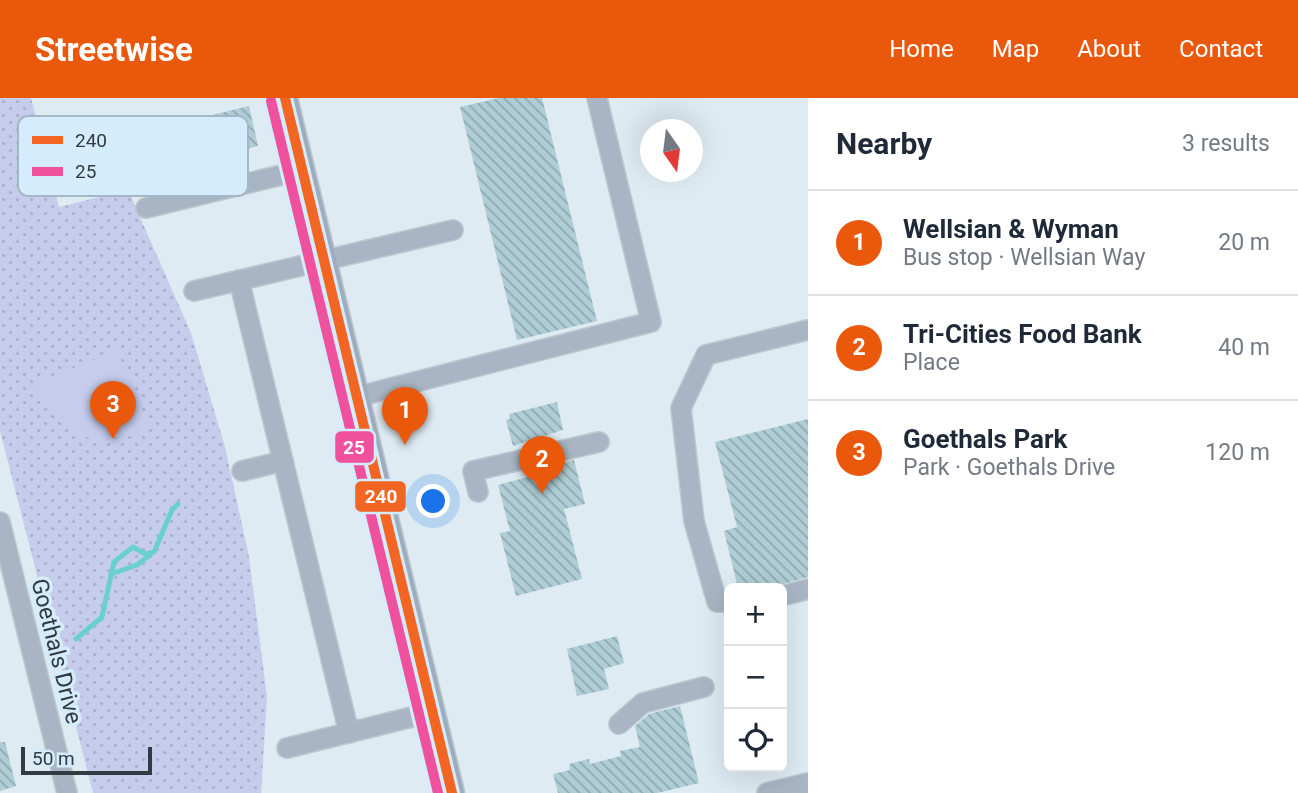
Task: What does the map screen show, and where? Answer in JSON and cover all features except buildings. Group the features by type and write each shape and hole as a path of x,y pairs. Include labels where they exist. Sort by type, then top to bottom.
{"main road":[{"path":"285,98 452,793"}],"street":[{"path":"356,397 651,322 597,98"},
{"path":"248,183 302,170"},
{"path":"146,208 195,196"},
{"path":"194,291 453,230"},
{"path":"239,280 349,733"},
{"path":"724,602 716,602 694,521 681,408 706,355 808,330"},
{"path":"478,492 474,471 599,442"},
{"path":"242,471 283,461"},
{"name":"Goethals Drive","path":"0,522 67,793"},
{"path":"787,595 808,589"},
{"path":"619,724 643,702 704,687"},
{"path":"287,748 432,712"},
{"path":"767,793 808,783"}],"shaded area":[{"path":"0,98 31,98 36,116 18,116 18,196 56,196 59,207 104,196 131,196 191,333 225,447 249,557 267,697 261,793 93,793 0,431"},
{"path":"117,351 150,427 112,438 81,435 56,418 35,383"}],"waterway":[{"path":"76,639 102,617 114,562 133,547 145,554 154,552 172,510 178,504"},
{"path":"111,574 137,565 150,555"}],"transit line":[{"name":"240","path":"285,98 452,793"},
{"name":"25","path":"271,101 438,793"}],"place":[{"name":"Goethals Park","path":"113,439"},
{"name":"Wellsian & Wyman","path":"405,445"},
{"name":"Tri-Cities Food Bank","path":"542,494"}]}
